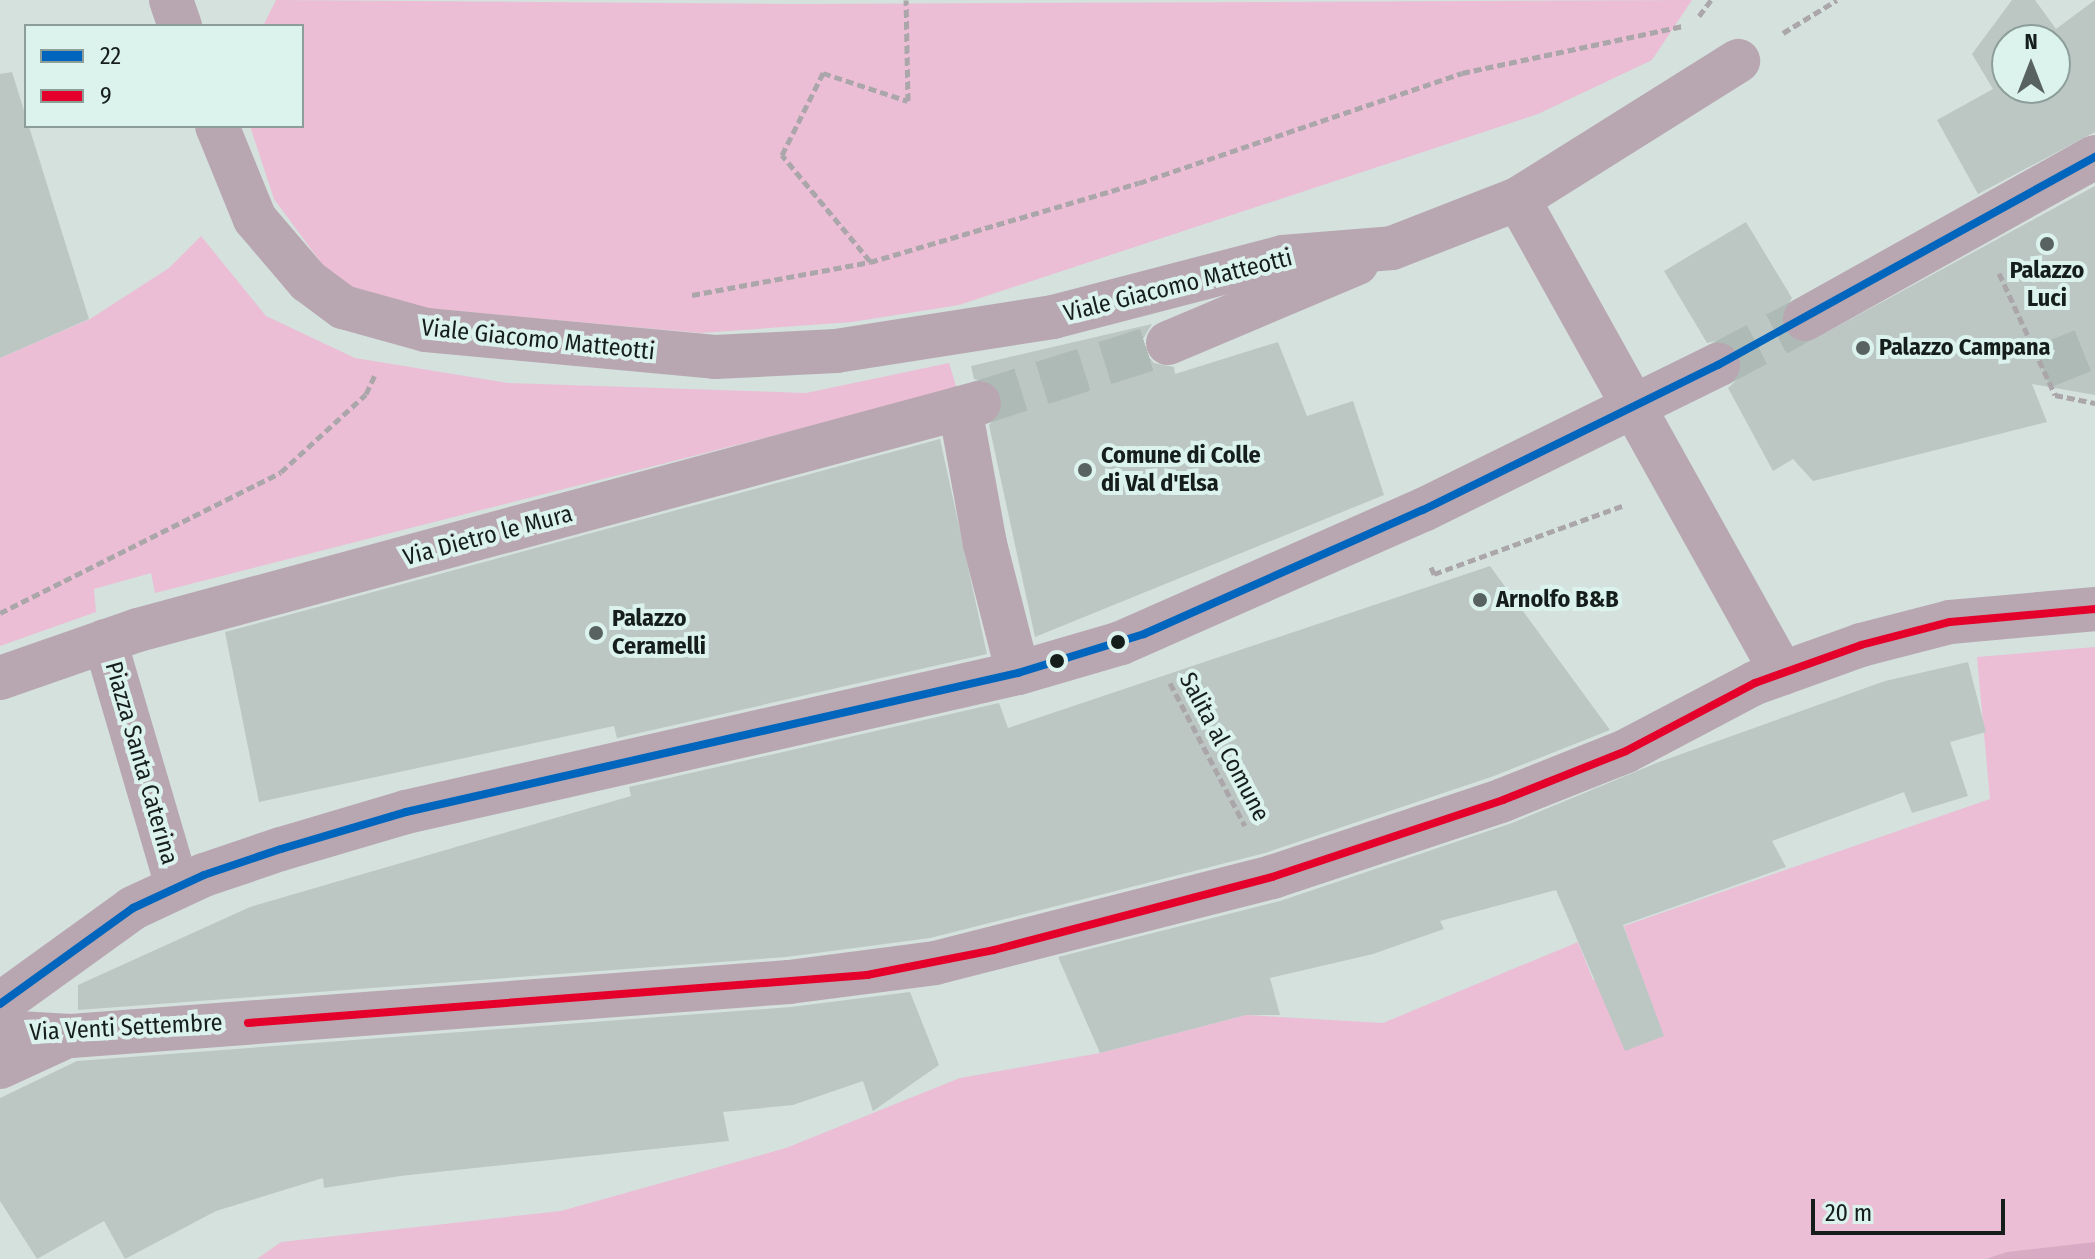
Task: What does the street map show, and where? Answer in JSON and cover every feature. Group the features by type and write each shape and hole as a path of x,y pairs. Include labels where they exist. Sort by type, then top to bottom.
{"street":[{"path":"171,0 179,24"},
{"name":"Viale Giacomo Matteotti","path":"218,128 255,219 308,281 343,307 400,326 715,357 836,351 1053,317 1283,257 1392,248 1518,199 1738,61"},
{"path":"1805,319 2095,157"},
{"path":"1518,199 1782,673 1861,645 1950,622 2095,609"},
{"path":"1168,343 1392,248"},
{"path":"0,1004 133,908 177,885 392,816 1018,673 1144,634 1414,515 1718,365"},
{"name":"Via Dietro le Mura","path":"0,678 105,641 969,406 985,544 1018,673"},
{"name":"Piazza Santa Caterina","path":"105,641 177,885"},
{"name":"Via Venti Settembre","path":"0,1032 71,1036 867,975 994,950 1272,877 1572,776 1782,673"},
{"path":"0,1067 71,1036"}],"path":[{"path":"870,262 782,155 823,73 908,101 906,0"},
{"path":"689,295 870,262 1139,183 1462,73 1694,24 1711,0"},
{"path":"1975,222 2055,395 2095,403"},
{"path":"0,613 281,472 366,394 400,326"},
{"path":"1414,515 1434,574 1627,504 1635,517"},
{"name":"Salita al Comune","path":"1144,634 1272,877"}],"shaded area":[{"path":"276,0 799,4 1692,0 1652,60 1538,114 959,305 852,322 701,333 412,307 350,286 322,264 274,199 251,128 304,128 304,24 264,24"},
{"path":"201,236 266,316 355,358 508,383 806,393 949,363 957,389 155,593 151,573 94,589 96,612 0,646 0,358 90,319 169,268"},
{"path":"2095,647 2095,1242 1986,1259 257,1259 281,1242 561,1211 786,1148 960,1078 1100,1053 1246,1015 1383,1023 1578,942 1593,980 1636,961 1624,926 1990,799 1977,657"},
{"path":"2095,1242 2095,1259 1986,1259 2007,1252"}],"building":[{"path":"2012,0 2035,0 2052,24 1994,24"},
{"path":"2095,0 2095,132 1978,194 1937,120 1991,90 1991,104 2071,104 2071,24 2063,24"},
{"path":"1991,28 1991,86 1972,54"},
{"path":"12,72 24,110 24,128 29,128 89,319 0,358 0,74"},
{"name":"Palazzo Campana","path":"2095,186 2095,395 2032,384 2047,422 1813,481 1793,459 1773,471 1728,388 1739,378 1740,353 1720,340 1707,343 1664,271 1746,222 1792,298 1780,318 1783,330 1805,344"},
{"name":"Comune di Colle di Val d'Elsa","path":"1152,324 1143,339 1145,353 1154,363 1174,367 1175,374 1278,342 1307,416 1353,401 1384,495 1035,637 989,425 1003,410 1003,397 996,385 974,379 971,366"},
{"path":"940,439 987,654 617,738 614,726 259,802 225,632"},
{"path":"1490,566 1610,730 1494,776 1265,853 930,938 786,957 78,1010 78,985 250,907 631,796 629,787 999,703 1008,728"},
{"path":"1968,662 1986,732 1950,742 1968,796 1912,813 1904,792 1772,841 1786,867 1623,925 1664,1036 1625,1051 1556,890 1440,921 1444,929 1373,954 1270,978 1280,1015 1246,1015 1100,1053 1058,957 1280,901 1512,823 1659,762 1885,681"},
{"path":"910,992 939,1065 873,1111 863,1081 793,1105 723,1112 729,1141 400,1176 324,1188 323,1178 216,1211 125,1259 104,1221 37,1259 0,1201 0,1098 77,1061 791,1007"}],"tunnel":[{"path":"1718,365 1805,319"},
{"path":"979,403 1168,343"},
{"path":"2042,367 2095,346"}],"transit line":[{"name":"22","path":"0,1004 133,908 204,875 281,849 406,812 1018,673 1144,634 1423,510 1718,365 2095,157"},
{"name":"9","path":"248,1023 867,975 994,950 1272,877 1503,800 1626,751 1755,683 1861,645 1950,622 2095,609"}],"place":[{"name":"Palazzo Luci","path":"2047,244"},
{"name":"Palazzo Campana","path":"1863,348"},
{"name":"Comune di Colle di Val d'Elsa","path":"1085,470"},
{"name":"Arnolfo B&B","path":"1480,600"},
{"name":"Palazzo Ceramelli","path":"596,633"}]}
